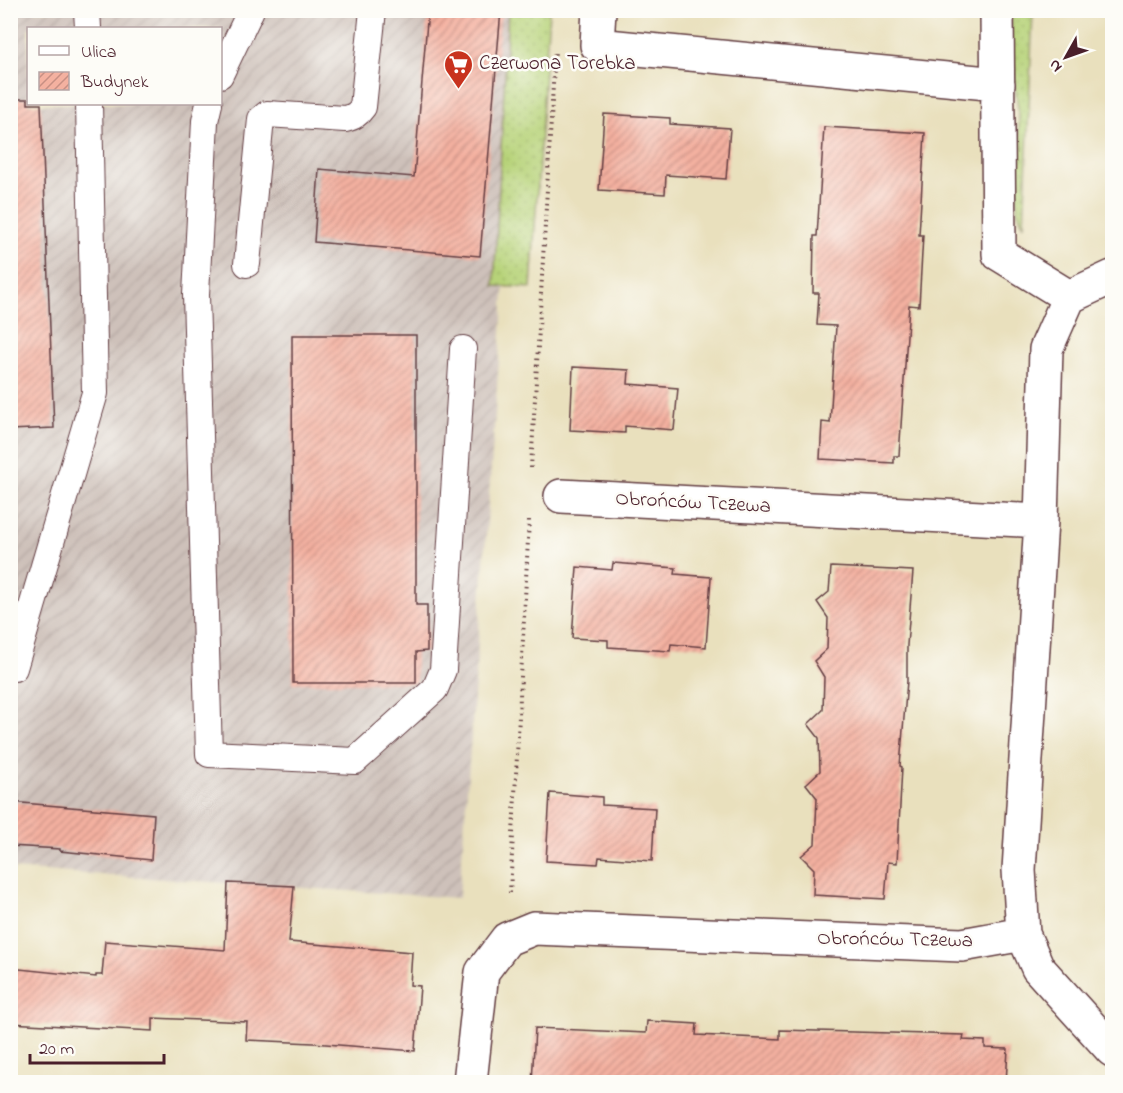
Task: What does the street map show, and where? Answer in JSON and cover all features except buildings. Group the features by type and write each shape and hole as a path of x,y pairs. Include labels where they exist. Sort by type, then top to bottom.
{"street":[{"path":"599,10 597,45 998,84"},
{"path":"997,10 999,254 1069,297"},
{"path":"1113,277 1069,297 1046,349 1041,521 1019,870 1023,934 1038,968 1113,1050"},
{"name":"Obrońców Tczewa","path":"561,496 1041,521"},
{"name":"Obrońców Tczewa","path":"470,1083 482,972 507,939 534,928 962,945 1023,934"}],"lane":[{"path":"87,10 88,27"},
{"path":"222,71 251,10"},
{"path":"247,264 261,119 267,114 345,119 359,113 363,107 373,10"},
{"path":"10,667 14,668 95,393 89,105"},
{"path":"209,105 205,121 196,295 209,754 355,760 435,689 443,670 463,349"}],"shaded area":[{"path":"10,11 525,11 459,898 11,869"}],"green space":[{"path":"508,11 549,11 531,288 494,286"},
{"path":"1012,11 1033,11 1024,226 1017,210 1019,115 1010,52"}],"place":[{"name":"Czerwona Torebka","path":"458,90"}]}
